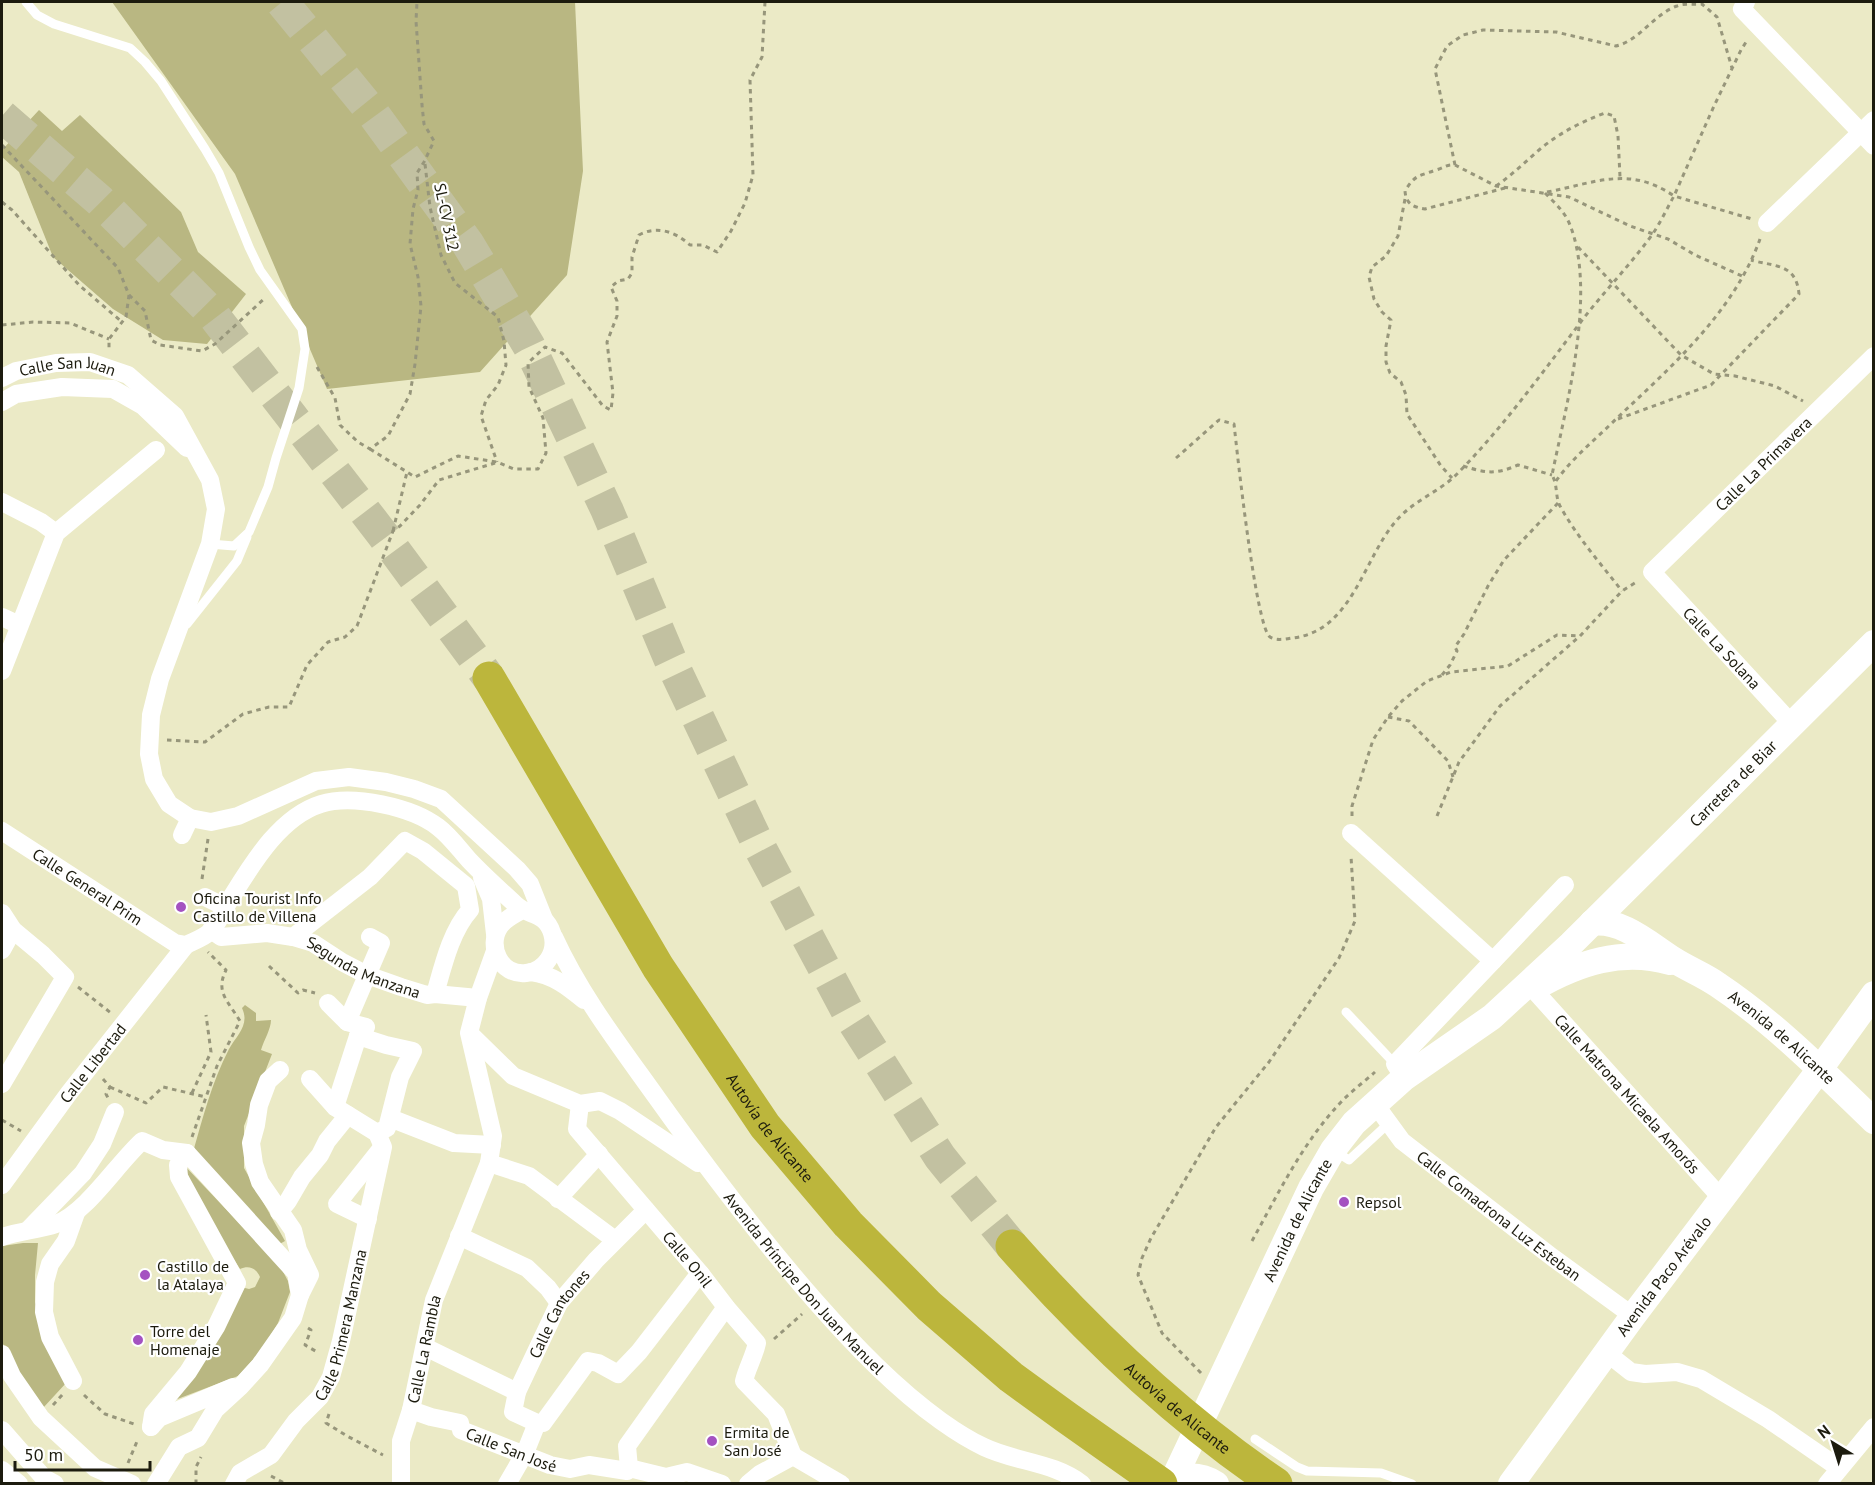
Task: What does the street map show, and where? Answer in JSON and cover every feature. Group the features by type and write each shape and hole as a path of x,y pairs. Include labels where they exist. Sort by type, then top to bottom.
{"highway":[{"name":"Autovía de Alicante","path":"489,678 658,967 765,1126 849,1224 929,1306 1011,1377 1066,1417 1168,1480"},
{"name":"Autovía de Alicante","path":"1012,1246 1084,1325 1173,1407 1276,1484"}],"main road":[{"name":"Carretera de Biar","path":"1592,923 1874,643"},
{"path":"1620,893 1618,909 1629,931"},
{"path":"1592,923 1591,930 1595,944 1600,949 1618,956"},
{"name":"Avenida de Alicante","path":"1492,1017 1592,923 1611,923 1629,931 1716,984 1777,1029 1874,1121"},
{"name":"Avenida de Alicante","path":"1168,1480 1311,1188 1333,1150 1354,1124 1382,1113 1400,1071 1492,1017 1533,989 1577,967 1618,956 1650,957 1682,965"},
{"name":"Avenida Paco Arévalo","path":"1511,1484 1633,1316 1874,994"},
{"path":"1168,1480 1198,1476 1216,1484"}],"street":[{"path":"1744,5 1758,25 1867,126 1874,146"},
{"path":"1767,223 1867,126"},
{"name":"Calle La Primavera","path":"1652,572 1874,356"},
{"name":"Calle San Juan","path":"2,378 16,371 56,363 90,362 128,375 175,416 210,480 216,509 210,544 160,679 151,715 149,754 154,779 169,804 190,818"},
{"path":"2,402 16,394 62,387 113,388 143,406 199,459"},
{"path":"2,671 56,533 156,450"},
{"path":"2,502 41,522 56,533"},
{"name":"Calle La Solana","path":"1652,572 1792,724"},
{"path":"2,617 20,626"},
{"name":"Avenida Príncipe Don Juan Manuel","path":"190,818 212,822 238,816 316,781 349,777 386,782 441,799 530,884 561,954 591,1005 709,1171 816,1302 864,1354 940,1421 985,1448 1075,1478 1082,1484"},
{"name":"Calle Libertad","path":"2,1185 69,1093 192,940 225,908 249,869 286,823 321,804 356,801 400,808 438,827 479,871"},
{"path":"183,835 190,818"},
{"name":"Calle General Prim","path":"2,831 192,940"},
{"path":"1351,833 1493,961"},
{"name":"Segunda Manzana","path":"293,937 370,877 405,841 423,851 466,886 470,910 459,922 444,960 435,994"},
{"path":"497,851 515,883 523,910"},
{"path":"479,871 523,910 548,926 554,944 552,954 540,968 531,972 512,971 502,964 495,943 491,899 479,871"},
{"path":"1400,1071 1493,961 1566,885"},
{"path":"205,897 225,908"},
{"path":"495,943 501,924 523,910"},
{"path":"2,913 13,930 44,955 65,977 2,1084"},
{"path":"2,950 13,930"},
{"name":"Segunda Manzana","path":"192,940 267,933 293,937 313,943 367,975 427,995 478,998"},
{"path":"279,1212 320,1155 342,1111 352,1029 367,975 381,943 370,937"},
{"name":"Calle La Rambla","path":"400,1484 401,1441 411,1410 434,1300 490,1154 493,1136 469,1033 495,943"},
{"path":"478,998 512,971"},
{"name":"Avenida Príncipe Don Juan Manuel","path":"531,972 546,974 557,980 591,1005"},
{"name":"Calle Matrona Micaela Amorós","path":"1533,989 1714,1190 1724,1197"},
{"path":"328,1003 352,1029"},
{"name":"Calle Primera Manzana","path":"234,1484 240,1473 271,1455 296,1421 320,1397 331,1377 336,1359 368,1219 380,1140 387,1128 400,1077 413,1051 386,1045 352,1029"},
{"path":"469,1033 513,1076 580,1104 600,1101 620,1111 709,1171"},
{"path":"156,1484 179,1447 198,1438 214,1410 260,1365 292,1318 310,1275 298,1250 293,1230 260,1182 254,1164 251,1143 259,1105 268,1081 280,1070"},
{"path":"310,1079 342,1111 380,1140 337,1204 368,1219"},
{"name":"Calle Onil","path":"580,1104 577,1129 757,1343 754,1356"},
{"path":"28,1230 83,1173 102,1144 116,1112"},
{"name":"Calle Comadrona Luz Esteban","path":"1382,1113 1402,1141 1552,1257 1633,1316"},
{"path":"390,1118 454,1143 490,1154 529,1176 615,1240"},
{"path":"2,1237 56,1224 76,1213 142,1141 164,1150 187,1153 296,1273 300,1295"},
{"path":"147,1427 153,1414 192,1365 216,1327 237,1283 179,1177 178,1165 187,1153"},
{"path":"558,1199 598,1154"},
{"name":"Calle Cantones","path":"517,1392 559,1303 615,1240 646,1210"},
{"path":"73,1382 51,1337 44,1312 45,1282 50,1264 66,1241 76,1213"},
{"path":"459,1236 527,1268 548,1288 559,1303"},
{"path":"425,1347 517,1392 513,1412 537,1423 543,1423 588,1360 618,1374 639,1352 700,1273"},
{"path":"629,1468 627,1446 726,1307"},
{"path":"1607,1353 1631,1372 1645,1374 1677,1372 1701,1379 1768,1419 1839,1468"},
{"path":"2,1354 12,1376 42,1418 95,1468 127,1481"},
{"path":"754,1356 744,1381 776,1414 793,1456 841,1484"},
{"path":"147,1427 159,1418 245,1381"},
{"name":"Calle San José","path":"411,1410 460,1423 461,1430 525,1453 530,1458 570,1469 589,1465 627,1471 629,1468 666,1480 687,1472 722,1484"},
{"path":"507,1484 525,1453 537,1423"},
{"path":"1827,1484 1874,1427"},
{"path":"2,1430 44,1478 55,1484"},
{"path":"757,1481 793,1456"},
{"path":"2,1470 19,1484"}],"lane":[{"path":"26,2 37,15 54,24 130,48 146,62 161,81 219,173 260,270 302,329 305,349 297,397 268,488 237,561 176,637"},
{"path":"210,544 234,546 249,532"},
{"path":"1346,1012 1400,1071"},
{"path":"1255,1439 1306,1471 1381,1473 1412,1484"}],"path":[{"name":"SL-CV 312","path":"370,449 388,436 410,394 415,364 421,306 418,277 410,244 413,209 418,190 417,173 434,141 424,124 416,21 417,2"},
{"path":"305,349 335,398 340,425 358,442 415,477 458,456 497,462 514,469 538,469 546,453 543,418 529,387 528,363 545,347 562,353 603,406 611,410 613,393 607,342 616,316 617,302 611,287 618,280 628,279 632,273 632,257 639,235 649,230 662,230 681,236 690,245 703,245 717,252 745,203 753,175 750,80 762,57 765,2"},
{"path":"1455,165 1436,69 1447,46 1463,35 1483,30 1556,32 1616,46 1626,44 1646,26 1678,6 1701,3 1717,17 1732,68"},
{"path":"1176,458 1219,420 1234,424 1264,630 1270,637 1281,640 1297,638 1315,631 1334,618 1349,602 1375,553 1396,521 1452,478 1517,407 1653,233 1674,196 1741,50 1758,25"},
{"path":"1496,186 1512,175 1541,148 1579,122 1605,113 1614,116 1618,136 1620,177"},
{"path":"2,145 118,268 129,295 145,311 151,340 160,345 202,351 215,344 274,289"},
{"name":"SL-CV 312","path":"424,162 430,207 441,255 455,283 498,316 504,341 506,365 498,385 486,400 481,416 497,462"},
{"path":"1452,478 1441,466 1407,414 1406,395 1401,382 1390,373 1386,363 1386,346 1392,320 1374,299 1369,277 1372,267 1386,256 1398,236 1406,197 1405,191 1413,179 1423,173 1455,165 1496,186 1569,197 1630,226 1653,233 1742,276"},
{"path":"1544,192 1620,177 1637,178 1652,182 1674,196 1767,223 1751,260 1717,316 1616,420 1569,463 1556,481"},
{"path":"1406,197 1414,207 1425,209 1505,188"},
{"path":"1544,192 1563,212 1570,224 1579,269 1579,325 1552,475"},
{"path":"2,201 79,285 122,322"},
{"path":"1576,246 1681,355 1714,374 1774,386 1808,403 1816,412"},
{"path":"1616,420 1711,386 1799,294 1798,282 1784,267 1751,260"},
{"path":"109,368 109,339 126,317 129,295"},
{"path":"2,325 33,322 70,323 109,339"},
{"path":"393,531 407,519 439,480 497,462"},
{"path":"1463,466 1485,473 1502,472 1518,465 1552,475 1556,481 1558,504 1622,591"},
{"path":"150,740 205,742 243,714 269,707 290,707 307,665 328,642 345,637 357,626 393,531 407,472"},
{"path":"1442,675 1450,665 1457,651 1455,647 1504,560 1558,504"},
{"path":"1437,816 1459,762 1500,706 1580,636"},
{"path":"1388,717 1409,721 1448,761 1453,777"},
{"path":"183,835 208,838 201,879 213,884 205,897"},
{"path":"187,1153 217,1066 240,1021 220,988 226,970 192,940"},
{"path":"269,966 298,993 303,990 312,991 328,1003"},
{"path":"65,977 112,1014 123,1026"},
{"path":"192,1093 211,1052 206,1015"},
{"path":"92,1066 110,1087 146,1103 163,1088 206,1097"},
{"path":"110,1087 106,1094 116,1112"},
{"path":"1151,1238 1142,1258 1138,1275 1162,1333 1202,1374"},
{"path":"300,1295 308,1306 301,1325 311,1330 305,1345 316,1352 336,1359"},
{"path":"754,1356 816,1302"},
{"path":"42,1418 73,1382"},
{"path":"320,1397 331,1406 326,1423 401,1464"},
{"path":"87,1398 105,1414 147,1427 127,1481"},
{"path":"269,1475 285,1484"}],"shaded area":[{"path":"112,2 575,2 583,171 567,275 480,372 327,389 235,174"},
{"path":"39,110 62,131 80,115 181,212 198,252 246,294 207,344 163,340 113,309 53,257 19,172 2,157 2,150"},
{"path":"245,1005 256,1013 256,1021 271,1020 261,1050 272,1054 244,1126 244,1168 285,1241 276,1246 193,1152 218,1074 229,1049 244,1025 242,1008"},
{"path":"184,1165 280,1266 288,1281 290,1292 278,1323 261,1351 238,1376 167,1403 241,1287 249,1289 255,1287 260,1277 252,1268 240,1269 202,1211"},
{"path":"38,1243 35,1302 67,1382 43,1408 18,1373 2,1342 2,1246"}],"tunnel":[{"path":"282,2 372,112 468,244 529,346 607,510 670,659 759,846 850,1016 940,1157 1012,1246"},
{"path":"2,116 99,200 211,312 383,535 489,678"}],"place":[{"name":"Oficina Tourist Info Castillo de Villena","path":"181,907"},
{"name":"Repsol","path":"1344,1202"},
{"name":"Castillo de la Atalaya","path":"145,1275"},
{"name":"Torre del Homenaje","path":"138,1340"},
{"name":"Ermita de San José","path":"712,1441"}]}
